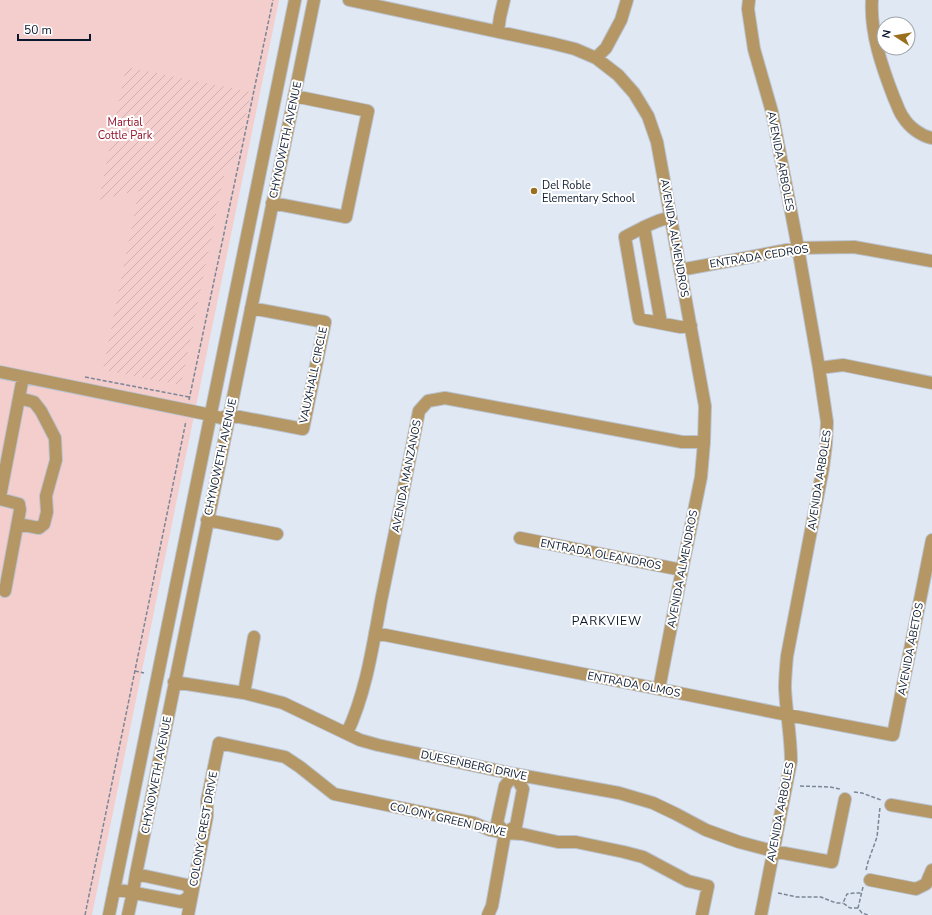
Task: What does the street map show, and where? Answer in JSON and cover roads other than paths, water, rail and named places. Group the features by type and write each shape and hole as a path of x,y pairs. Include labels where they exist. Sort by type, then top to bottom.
{"street":[{"name":"CHYNOWETH AVENUE","path":"109,915 295,0"},
{"name":"CHYNOWETH AVENUE","path":"128,915 174,682 252,308 314,0"},
{"name":"AVENIDA ALMENDROS","path":"349,0 574,49 596,58 618,75 634,93 648,116 657,142 705,406 704,442 700,477 659,688"},
{"path":"498,32 504,0"},
{"path":"596,58 606,48 621,20 627,0"},
{"name":"AVENIDA ARBOLES","path":"750,0 748,9 754,49 772,112 798,248 828,422 823,468 787,656 785,688 788,729 791,744 791,761 761,915"},
{"path":"872,0 876,40 887,79 902,117 913,129 932,138"},
{"path":"272,203 346,217 368,111 294,96"},
{"path":"671,217 660,219 625,237 639,319 680,327 691,326"},
{"path":"644,227 661,323"},
{"name":"ENTRADA CEDROS","path":"680,270 798,248 854,247 932,261"},
{"name":"VAUXHALL CIRCLE","path":"229,415 303,429 325,322 252,308"},
{"path":"819,368 843,365 932,383"},
{"path":"0,372 188,410 210,416 221,418 229,415"},
{"path":"5,591 20,510 19,504 0,498 23,377"},
{"path":"18,524 39,528 44,524 47,512 46,496 56,460 55,438 41,411 34,402 19,398"},
{"name":"AVENIDA MANZANOS","path":"347,733 360,699 375,633 419,411 428,400 445,398 682,442 704,442"},
{"path":"207,520 277,534"},
{"name":"ENTRADA OLEANDROS","path":"520,538 682,570"},
{"name":"AVENIDA ABETOS","path":"893,735 932,540"},
{"name":"ENTRADA OLMOS","path":"375,633 893,735"},
{"path":"244,693 254,637"},
{"name":"DUESENBERG DRIVE","path":"174,682 244,693 283,703 360,740 378,745 514,774 619,793 653,803 706,830 739,842 832,862 846,793"},
{"name":"COLONY GREEN DRIVE","path":"219,743 285,757 334,794 474,823 490,830 505,834 522,834 558,842 576,842 643,857 688,881 708,886 702,915"},
{"name":"COLONY CREST DRIVE","path":"188,915 207,816 207,801 219,743"},
{"path":"488,915 492,906 505,834 516,826 523,789 514,774 505,786 497,823 505,834"},
{"path":"884,804 932,812"},
{"path":"866,880 916,889 926,884 932,870"},
{"path":"114,889 182,902 192,894 187,885 136,874"}],"place":[{"name":"Del Roble Elementary School","path":"534,191"}],"district":[{"name":"PARKVIEW","path":"607,621"}],"park label":[{"name":"Martial Cottle Park","path":"125,128"}]}
